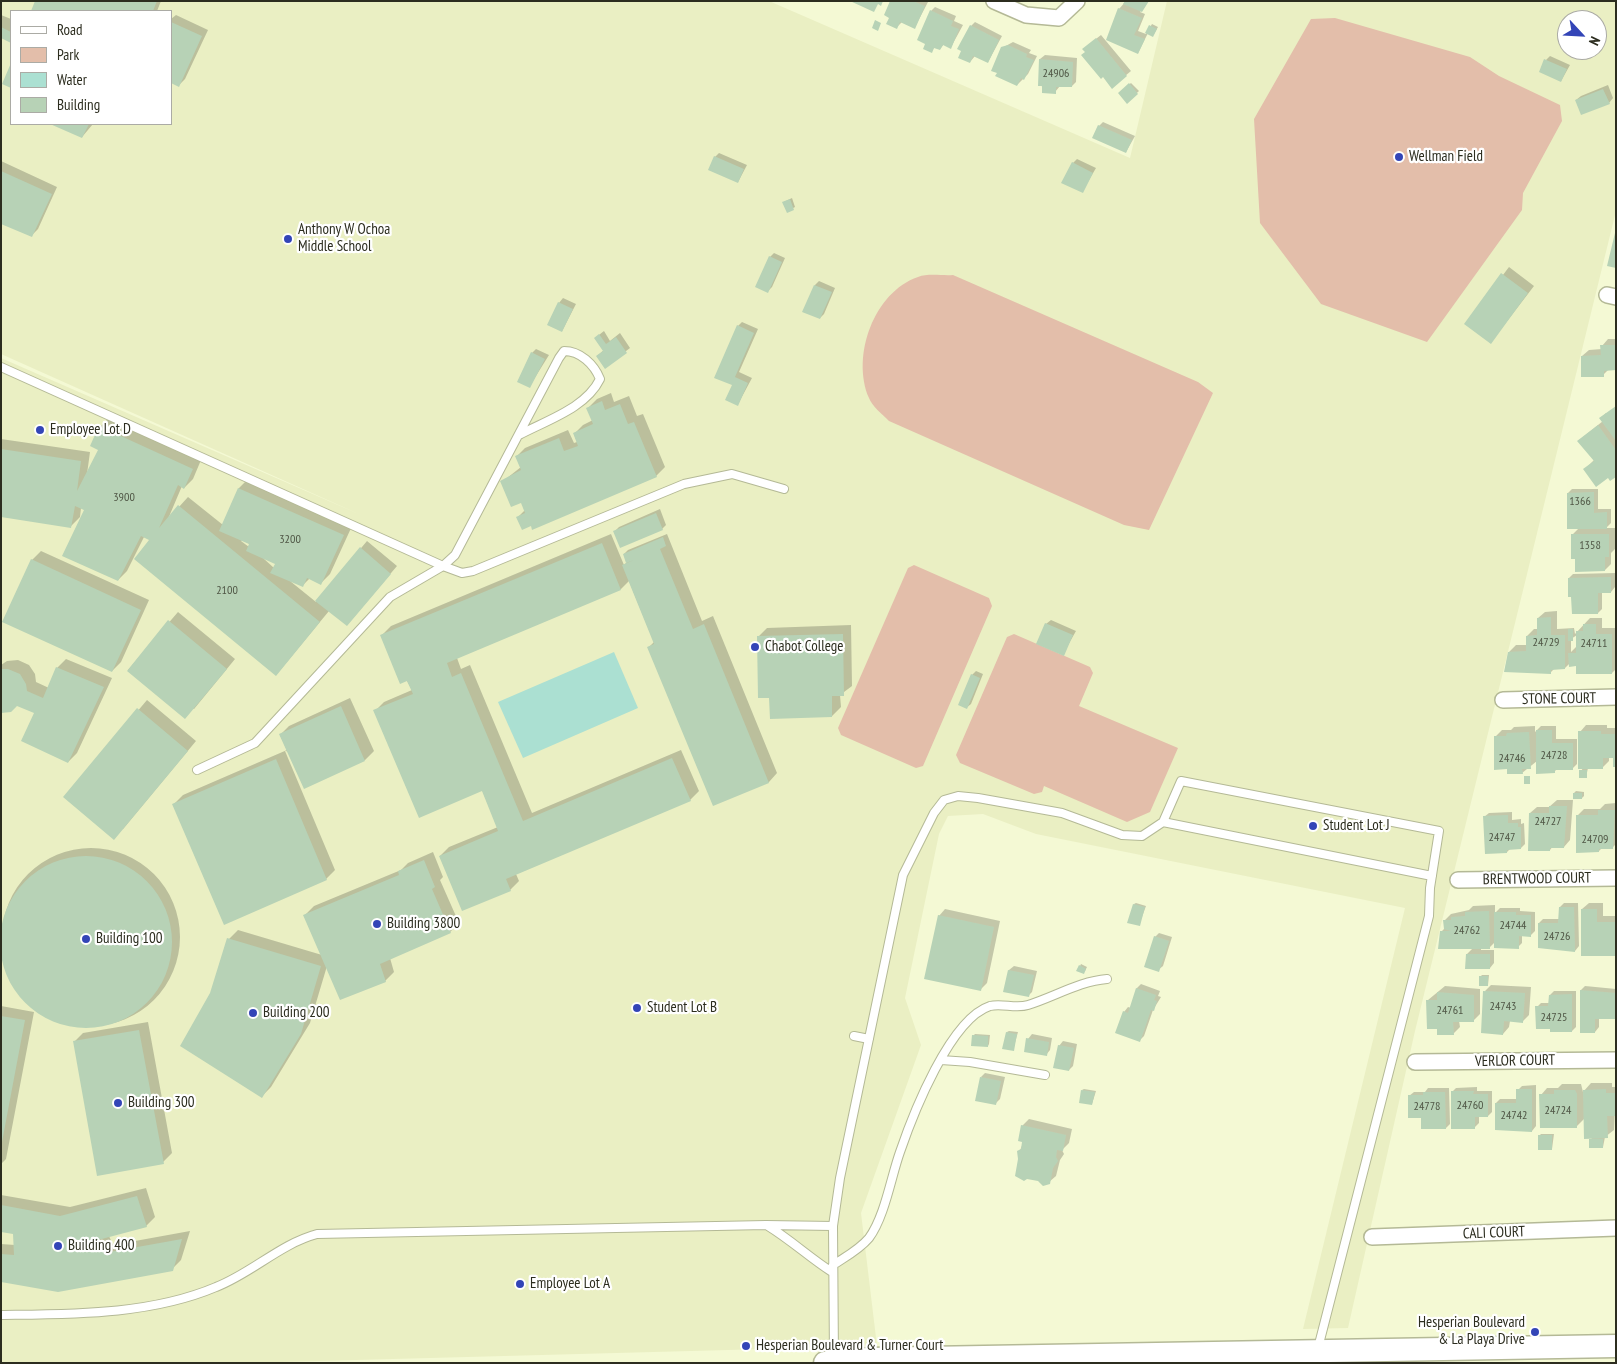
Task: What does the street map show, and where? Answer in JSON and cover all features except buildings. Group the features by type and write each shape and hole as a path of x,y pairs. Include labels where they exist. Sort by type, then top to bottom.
{"main road":[{"path":"825,1363 869,1359 1616,1346"}],"street":[{"path":"994,1 1026,15 1059,18 1077,1"},
{"name":"STONE COURT","path":"1503,700 1616,697"},
{"name":"BRENTWOOD COURT","path":"1458,880 1616,878"},
{"name":"VERLOR COURT","path":"1415,1062 1616,1060"},
{"name":"CALI COURT","path":"1372,1237 1616,1228"}],"lane":[{"path":"197,770 255,743 390,597 443,566 455,555 559,358 564,351 579,354 596,371 600,379 595,390 586,400 519,435"},
{"path":"1,367 443,566 462,572 473,571 684,484 732,474 784,489"},
{"path":"834,1362 833,1226 840,1178 904,875 934,813 944,800 958,796 1062,813 1122,835 1142,836 1163,822 1181,781 1439,831 1432,876 1429,916 1317,1351"},
{"path":"1163,822 1432,876"},
{"path":"832,1268 869,1238 877,1222 900,1150 928,1080 955,1036 972,1017 991,1006 1026,1006 1080,987 1092,980 1107,979"},
{"path":"854,1036 869,1039"},
{"path":"941,1060 1045,1074"},
{"path":"1,1315 56,1315 169,1302 217,1287 303,1238 317,1234 766,1225 833,1226"},
{"path":"766,1225 787,1238 815,1261 832,1268"}],"shaded area":[{"name":"Chabot College","path":"1,1 769,1 1130,158 1167,1 1616,1 1616,211 1415,1031 1348,1328 1303,1329 1405,908 1036,834 983,814 948,816 939,834 905,998 921,1045 861,1213 877,1346 244,1363 1,1363 1,358 361,515 1,354"}],"green space":[{"name":"Wellman Field","path":"1335,18 1470,57 1499,76 1560,105 1562,121 1523,193 1522,210 1427,342 1321,304 1260,223 1254,119 1311,19"},
{"path":"953,275 1198,382 1213,393 1149,530 1124,525 889,421 872,404 864,381 863,363 870,327 878,311 889,296 903,285 918,277"},
{"path":"914,565 989,598 992,606 923,766 916,768 841,735 838,728 908,568"},
{"path":"1014,634 1090,667 1093,673 1079,706 1178,748 1150,812 1127,822 1044,786 1042,792 1034,794 960,763 956,755 1007,637"}],"water":[{"path":"614,652 638,708 523,758 498,702"}],"place":[{"name":"Wellman Field","path":"1399,157"},
{"name":"Anthony W Ochoa Middle School","path":"288,239"},
{"name":"Employee Lot D","path":"40,430"},
{"name":"Chabot College","path":"755,647"},
{"name":"Student Lot J","path":"1313,826"},
{"name":"Building 3800","path":"377,924"},
{"name":"Building 100","path":"86,939"},
{"name":"Student Lot B","path":"637,1008"},
{"name":"Building 200","path":"253,1013"},
{"name":"Building 300","path":"118,1103"},
{"name":"Building 400","path":"58,1246"},
{"name":"Employee Lot A","path":"520,1284"},
{"name":"Hesperian Boulevard & La Playa Drive","path":"1535,1332"},
{"name":"Hesperian Boulevard & Turner Court","path":"746,1346"}]}
